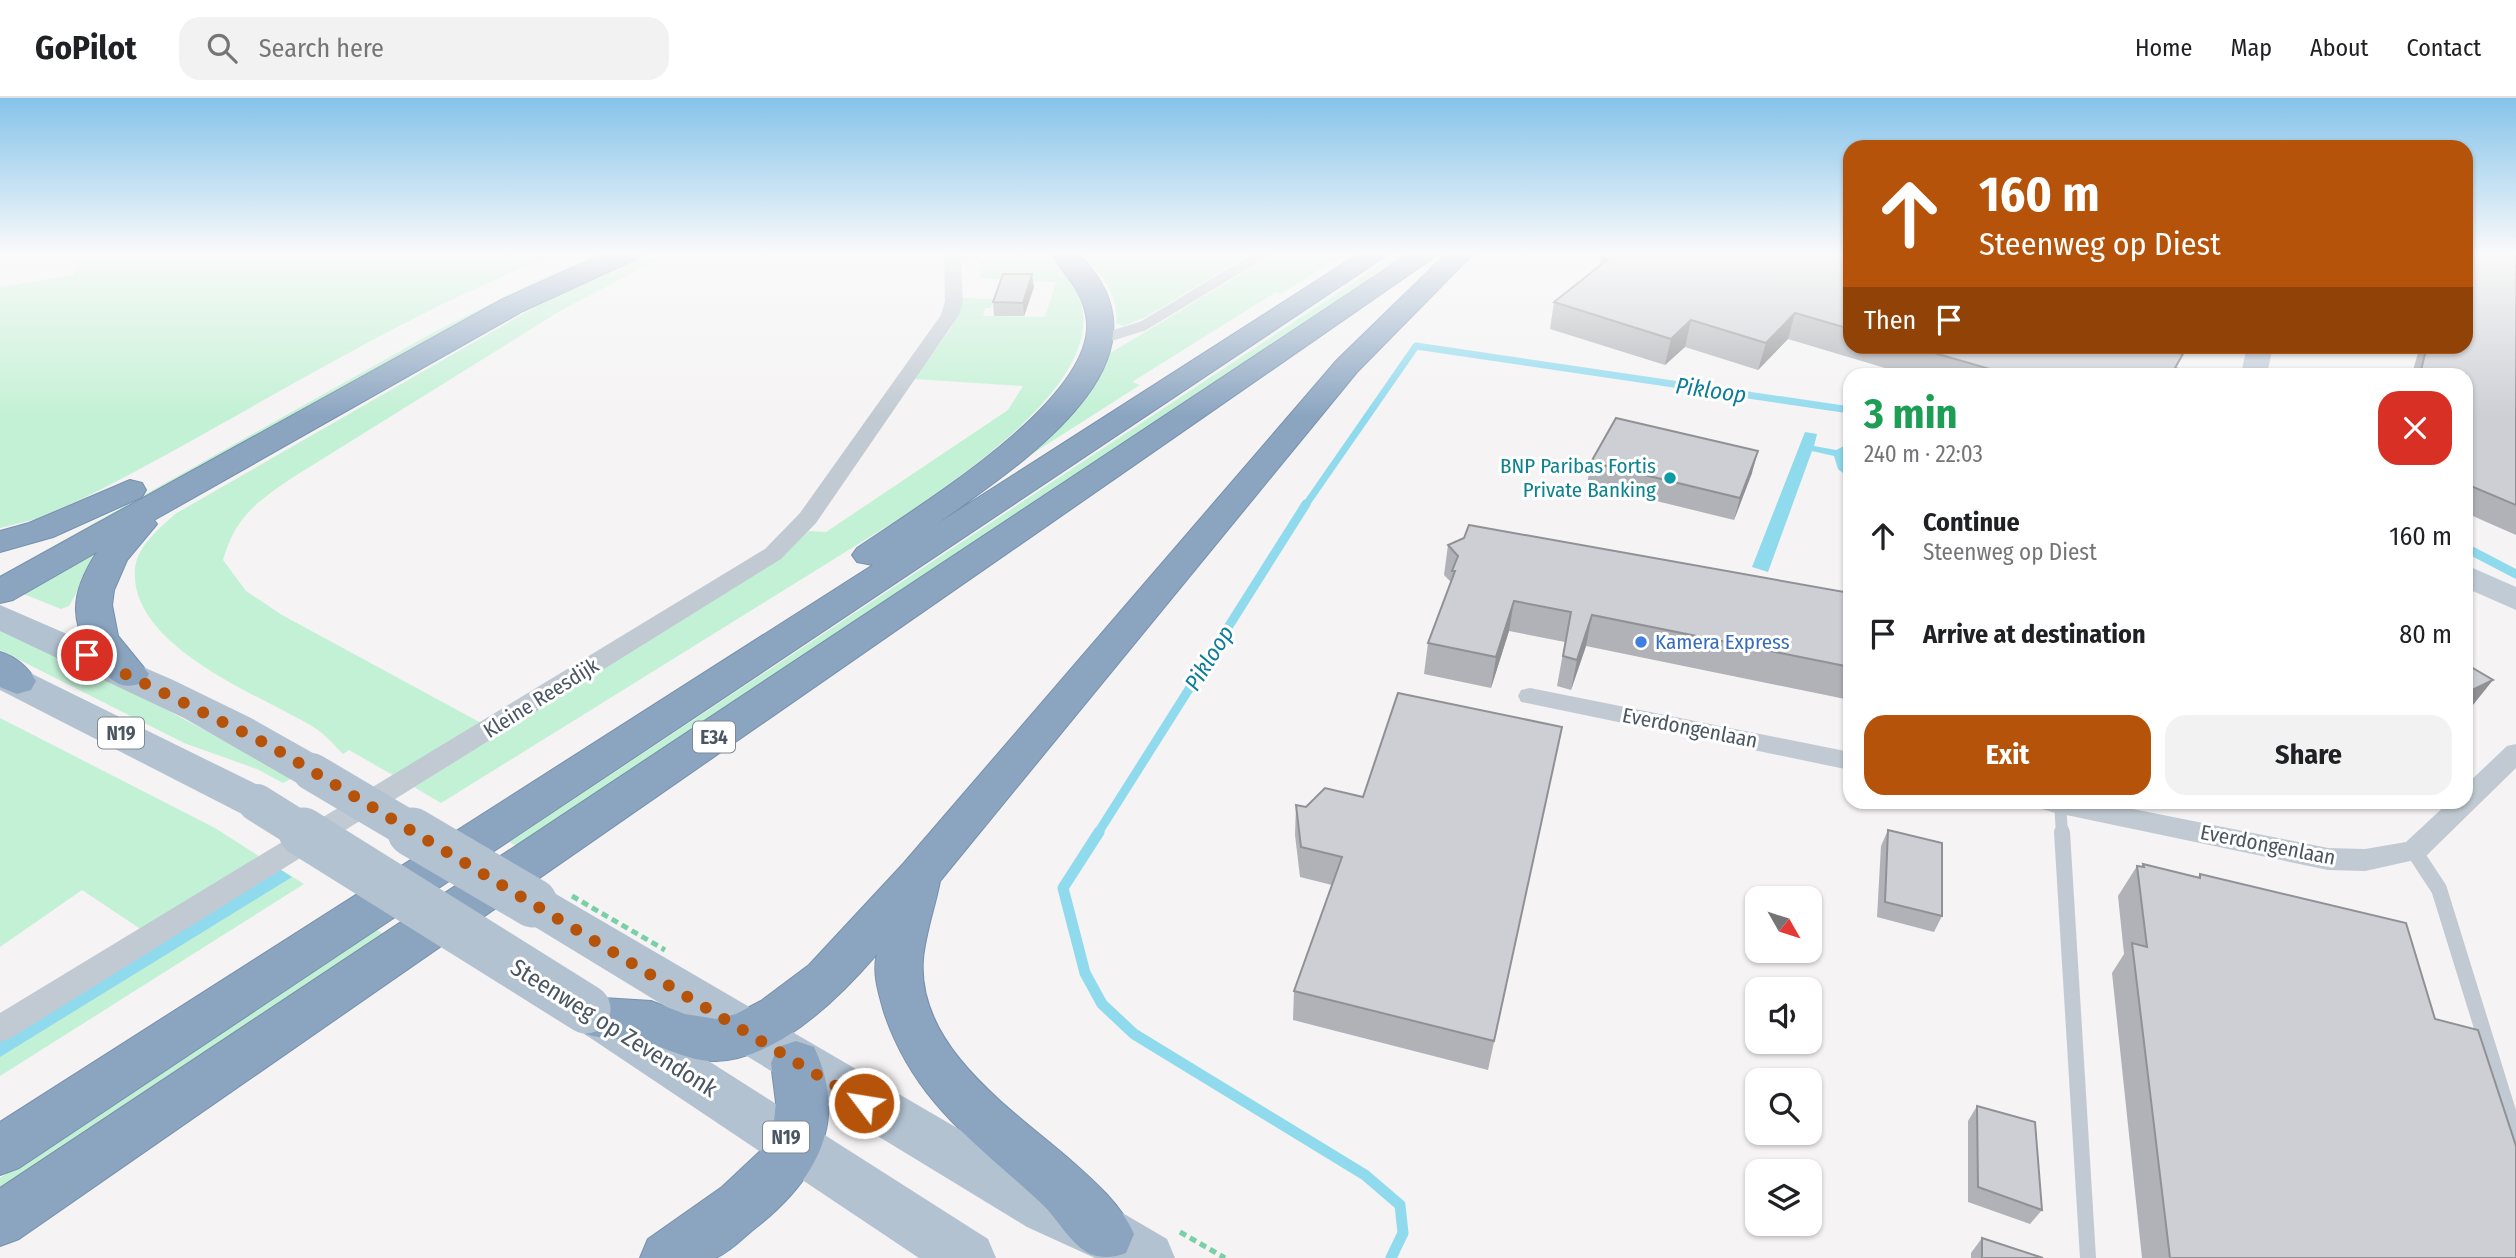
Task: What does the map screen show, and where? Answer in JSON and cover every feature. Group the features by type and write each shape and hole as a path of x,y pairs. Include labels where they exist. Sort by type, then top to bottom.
{"highway":[{"path":"0,542 41,530 131,489 461,307"},
{"path":"0,592 509,307"},
{"path":"592,765 703,670 985,473 1049,418 1079,386 1098,354 1103,323 1097,307"},
{"name":"E34","path":"0,1151 1295,307"},
{"name":"E34","path":"0,1220 1348,307"},
{"path":"594,1014 651,1022 681,1035 716,1040 746,1032 778,1016 826,979 919,876 1347,366 1404,307"},
{"path":"0,567 102,510 131,489"},
{"path":"130,674 99,635 95,616 96,593 103,570 116,549 130,533 174,495"},
{"path":"919,876 899,960 902,992 914,1027 936,1069 957,1094 1126,1246"},
{"path":"668,1258 766,1187 798,1144 804,1100 796,1063"}],"main road":[{"path":"0,617 130,674 269,745 444,848 796,1063 1046,1209 1126,1246"},
{"name":"Steenweg op Zevendonk","path":"6,673 257,803 798,1144 968,1258"}],"street":[{"name":"Kleine Reesdijk","path":"0,1029 773,554 808,518 950,314 952,307"},
{"path":"2473,578 2516,600"},
{"name":"Everdongenlaan","path":"1530,696 1843,760"},
{"path":"2473,795 2514,759"},
{"name":"Everdongenlaan","path":"2089,809 2328,859 2365,860 2414,851"},
{"path":"2414,851 2458,809"}],"lane":[{"path":"1101,339 1143,326 1174,307"},
{"path":"2056,809 2088,1258"},
{"path":"2414,851 2439,889 2516,1137"}],"green space":[{"path":"0,307 436,307 82,499 36,519 0,528"},
{"path":"484,307 511,307 0,582 0,576 434,332"},
{"path":"535,307 567,307 270,493 250,510 228,544 223,560 246,591 282,615 483,724 398,778 349,750 343,754 315,728 202,665 175,645 153,622 139,597 135,569 140,553 150,538 175,514"},
{"path":"959,307 991,307 985,308 983,316 1045,317 1048,307 1079,307 1083,323 1073,360 1049,396 1016,430 979,461 913,510 441,803 414,787 778,557 809,531 826,532 1008,410 1023,386 914,379 951,328"},
{"path":"1115,307 1162,307 1123,326 1116,323"},
{"path":"1186,307 1252,307 1132,382 1140,385 1024,459 1018,455 1107,355"},
{"path":"1316,307 1329,307 521,848 509,842"},
{"path":"101,549 69,606 61,609 21,593"},
{"path":"0,628 148,700 289,775 291,779 283,783 257,769 184,743 0,650"},
{"path":"0,718 215,828 265,860 145,932 82,890 0,947"},
{"path":"278,868 304,884 0,1076 0,1039"},
{"path":"377,930 388,937 0,1195 0,1178"}],"water":[{"path":"1805,432 1817,434 1814,446 1836,450 1843,446 1843,473 1838,469 1834,456 1812,451 1768,572 1752,567"},
{"path":"278,868 292,877 0,1057 0,1039"}],"building":[{"path":"1570,307 1843,307 1843,327 1795,313 1766,343 1691,320 1671,339"},
{"path":"2473,307 2516,307 2516,505 2473,487 2473,368 2422,368 2425,354 2473,354"},
{"path":"1938,354 2183,354 2175,368 1986,368"},
{"path":"1616,418 1758,451 1740,498 1591,462"},
{"path":"1469,525 1843,592 1843,666 1592,615 1577,660 1563,656 1571,612 1514,601 1496,657 1428,643 1455,571 1452,571 1458,556 1448,545 1464,538"},
{"path":"2473,668 2493,680 2473,690"},
{"path":"1398,693 1562,727 1494,1041 1294,991 1342,857 1301,847 1296,805 1306,807 1325,788 1363,797"},
{"path":"1888,830 1942,843 1942,916 1885,902"},
{"path":"2143,864 2200,878 2200,874 2406,923 2435,1019 2478,1030 2516,1146 2516,1258 2170,1258 2132,943 2147,947 2137,866 2144,867"},
{"path":"1977,1106 2035,1122 2042,1210 1978,1187"},
{"path":"1982,1238 2043,1258 1982,1258"}],"waterway":[{"name":"Pikloop","path":"1305,506 1416,346 1843,409"},
{"name":"Pikloop","path":"1098,833 1306,504"},
{"name":"Pikloop","path":"2473,552 2516,574"},
{"name":"Pikloop","path":"1099,832 1063,888 1085,973 1102,1004 1134,1034 1365,1175 1400,1205 1403,1233 1391,1258"}],"place":[{"name":"BNP Paribas Fortis Private Banking","path":"1670,478"},
{"name":"Kamera Express","path":"1641,642"}],"route":[{"path":"87,655 269,745 864,1103"}]}
